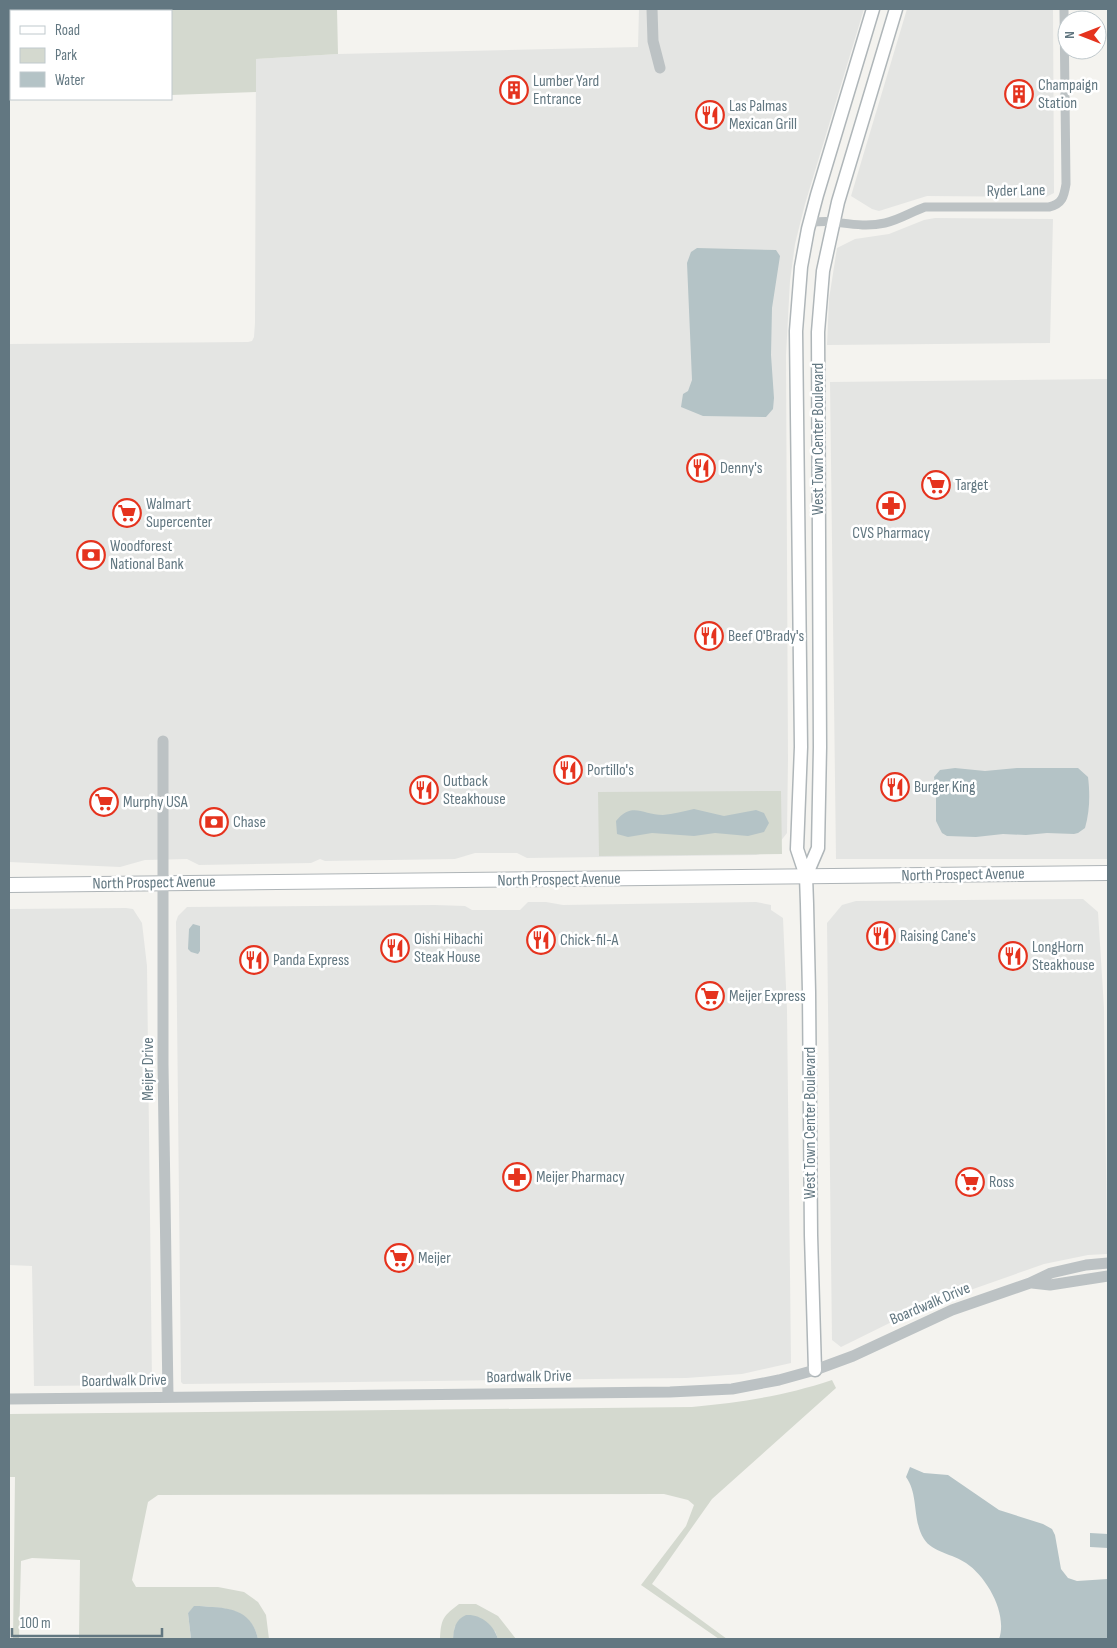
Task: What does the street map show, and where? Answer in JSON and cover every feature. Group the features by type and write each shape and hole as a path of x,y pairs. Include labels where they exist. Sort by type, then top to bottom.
{"main road":[{"name":"West Town Center Boulevard","path":"815,1370 811,1235 806,876 797,849 801,731 796,331 801,267 810,222 873,9"},
{"name":"West Town Center Boulevard","path":"806,876 818,848 820,737 818,332 823,271 833,222 896,9"},
{"name":"North Prospect Avenue","path":"9,885 606,880 1108,873"}],"street":[{"path":"652,9 653,41 660,68"},
{"name":"Ryder Lane","path":"810,222 833,222 859,226 884,224 925,207 1049,207 1056,205 1062,200 1066,184 1064,9"},
{"name":"Meijer Drive","path":"164,741 165,1258 168,1397"},
{"name":"Boardwalk Drive","path":"9,1399 700,1391 732,1389 761,1384 815,1370 854,1356 952,1310 1030,1283 1051,1273 1068,1268 1108,1263"},
{"name":"Boardwalk Drive","path":"1030,1283 1050,1285 1108,1276"}],"shaded area":[{"path":"639,9 864,9 805,204 795,244 790,281 786,355 787,833 773,851 756,855 527,858 517,853 475,853 455,859 325,861 320,859 311,863 199,865 187,859 145,860 120,867 9,862 9,344 252,341 255,323 256,59 338,54 638,47"},
{"path":"907,9 1053,9 1054,193 1046,197 927,196 879,211 872,209 851,196"},
{"path":"935,218 1053,219 1050,343 827,345 829,299 837,248 855,239 889,234 924,220"},
{"path":"1108,379 1108,859 836,859 830,382"},
{"path":"1083,899 1098,912 1104,1008 1107,1254 1088,1255 1044,1264 922,1307 841,1347 832,1340 827,923 842,905 856,901"},
{"path":"528,902 546,902 563,905 756,902 771,905 771,910 783,918 787,1010 791,1363 742,1374 686,1378 183,1384 181,1382 176,922 178,916 187,907 435,905 465,906 472,910 520,910"},
{"path":"9,909 133,909 142,923 147,966 152,1382 149,1385 34,1386 32,1266 9,1265"}],"green space":[{"path":"337,9 338,54 256,59 256,92 172,95 172,10 15,10"},
{"path":"781,791 782,854 599,856 598,792"},
{"path":"832,1380 836,1388 712,1499 652,1584 727,1639 719,1639 641,1585 686,1526 694,1505 688,1500 664,1494 158,1495 148,1502 132,1580 136,1587 218,1587 244,1592 258,1602 266,1615 269,1639 258,1639 255,1629 243,1615 227,1609 199,1606 194,1607 188,1613 191,1639 79,1639 80,1560 32,1558 21,1561 19,1639 13,1639 15,1477 9,1477 9,1414 692,1407 763,1398"},
{"path":"459,1604 476,1604 498,1616 516,1639 498,1639 495,1631 455,1626 453,1639 440,1639 444,1619"}],"water":[{"path":"697,248 776,250 780,256 772,308 771,355 774,398 773,409 766,417 703,416 681,407 683,394 688,391 692,380 687,263 691,252"},
{"path":"955,768 985,771 1017,768 1078,768 1088,777 1089,802 1085,828 1074,834 947,836 942,833 936,821 934,777 940,770"},
{"path":"694,809 724,816 756,810 764,813 769,823 764,832 748,836 715,833 694,836 652,833 628,837 617,834 616,821 622,815 633,810 663,815"},
{"path":"193,924 200,926 200,951 198,954 188,949 189,929"},
{"path":"910,1467 924,1473 948,1475 999,1510 1043,1524 1052,1529 1055,1535 1061,1569 1068,1578 1077,1581 1108,1579 1108,1639 999,1639 1001,1619 998,1608 994,1597 981,1577 966,1563 932,1547 920,1532 913,1492 906,1477"},
{"path":"1090,1533 1108,1534 1108,1548 1090,1547"},
{"path":"194,1606 219,1607 236,1611 250,1621 255,1628 258,1639 191,1639 188,1613"},
{"path":"466,1615 477,1616 486,1621 498,1639 453,1639 459,1619"}],"place":[{"name":"Lumber Yard Entrance","path":"514,90"},
{"name":"Champaign Station","path":"1019,94"},
{"name":"Las Palmas Mexican Grill","path":"710,115"},
{"name":"Denny's","path":"701,468"},
{"name":"Target","path":"936,485"},
{"name":"CVS Pharmacy","path":"891,506"},
{"name":"Walmart Supercenter","path":"127,513"},
{"name":"Woodforest National Bank","path":"91,555"},
{"name":"Beef O'Brady's","path":"709,636"},
{"name":"Portillo's","path":"568,770"},
{"name":"Burger King","path":"895,787"},
{"name":"Outback Steakhouse","path":"424,790"},
{"name":"Murphy USA","path":"104,802"},
{"name":"Chase","path":"214,822"},
{"name":"Raising Cane's","path":"881,936"},
{"name":"Chick-fil-A","path":"541,940"},
{"name":"Oishi Hibachi Steak House","path":"395,948"},
{"name":"LongHorn Steakhouse","path":"1013,956"},
{"name":"Panda Express","path":"254,960"},
{"name":"Meijer Express","path":"710,996"},
{"name":"Meijer Pharmacy","path":"517,1177"},
{"name":"Ross","path":"970,1182"},
{"name":"Meijer","path":"399,1258"}]}
